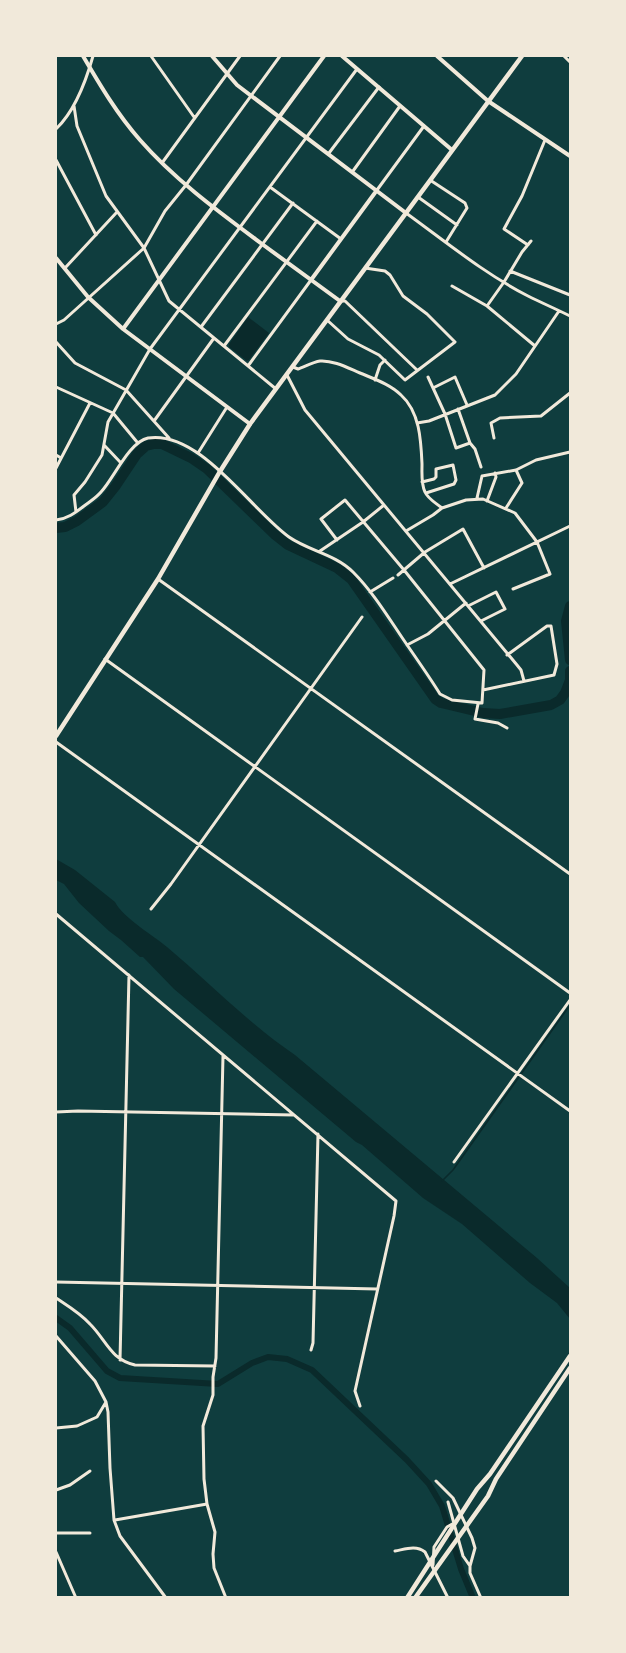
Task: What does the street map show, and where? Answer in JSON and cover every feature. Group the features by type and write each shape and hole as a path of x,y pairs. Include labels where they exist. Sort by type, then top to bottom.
{"highway":[{"path":"56,736 158,579 250,424 522,56"},
{"path":"407,1598 477,1489 490,1474 570,1356"},
{"path":"415,1598 488,1496 496,1479 570,1368"}],"street":[{"path":"83,56 112,104 162,164 239,227 340,301 345,302 417,370"},
{"path":"56,129 74,106 93,56"},
{"path":"151,56 194,117"},
{"path":"212,56 226,73 250,95 406,213 504,282 570,316"},
{"path":"162,164 240,56"},
{"path":"56,324 64,320 107,283 144,248 165,210 186,185 280,56"},
{"path":"123,329 324,56"},
{"path":"342,56 452,150"},
{"path":"436,56 488,100 570,156"},
{"path":"564,56 570,62"},
{"path":"76,512 74,495 102,455 108,422 150,349 357,69"},
{"path":"329,153 379,87"},
{"path":"74,106 77,126 106,196 144,248 169,301 276,389"},
{"path":"353,171 400,106"},
{"path":"248,366 424,126"},
{"path":"488,306 529,243 504,229 522,196 546,139"},
{"path":"56,160 96,235"},
{"path":"430,180 465,203 466,208 446,242"},
{"path":"270,186 341,239"},
{"path":"418,197 457,225"},
{"path":"201,327 293,203"},
{"path":"64,269 117,212"},
{"path":"224,346 316,221"},
{"path":"56,258 88,297 123,329 250,424"},
{"path":"327,320 348,339 380,356 405,380 455,342 427,314 403,296 390,275 385,271 364,268"},
{"path":"510,271 570,295"},
{"path":"452,286 488,306 535,346"},
{"path":"417,423 429,421 495,395 516,374 559,311"},
{"path":"154,421 214,338"},
{"path":"56,342 75,363 126,390 169,438 198,453 265,517 291,538 342,562 370,592 440,694 452,700 478,705"},
{"path":"375,380 385,360"},
{"path":"292,367 298,369 319,361 326,362 349,368 402,395 408,402 417,423 421,447 422,482 426,493 442,508"},
{"path":"287,375 305,410 521,670 524,681"},
{"path":"428,377 445,414 456,448 470,444"},
{"path":"433,387 454,378 467,405"},
{"path":"56,389 113,413 137,442"},
{"path":"494,438 491,423 500,418 541,416 570,393"},
{"path":"56,468 90,403"},
{"path":"198,453 227,407"},
{"path":"458,409 481,467"},
{"path":"56,520 76,512 101,493 137,442 150,438 169,438"},
{"path":"104,445 121,463"},
{"path":"477,498 482,476 516,470 536,460 570,452"},
{"path":"56,455 61,458"},
{"path":"422,482 434,479 436,470 453,465 456,480 454,484 426,493"},
{"path":"506,508 522,483 516,470"},
{"path":"487,501 496,477 495,473"},
{"path":"406,531 442,508 466,500 477,498 506,508 515,513 537,542 550,574 513,589"},
{"path":"337,540 321,519 345,501 484,670 482,703 478,705 475,719 498,723 507,728"},
{"path":"320,551 384,505"},
{"path":"450,584 570,526"},
{"path":"398,575 425,552 463,529 484,568"},
{"path":"370,592 393,578"},
{"path":"158,579 570,874"},
{"path":"407,645 428,634 467,604 496,592 505,609 481,621"},
{"path":"151,909 362,617"},
{"path":"483,690 554,675 557,664 550,626 507,655"},
{"path":"105,659 570,993"},
{"path":"56,742 570,1111"},
{"path":"56,914 396,1201 355,1391 360,1406"},
{"path":"120,1360 129,975"},
{"path":"454,1162 570,1000"},
{"path":"223,1055 215,1366 213,1395 203,1426 204,1479 207,1504 215,1532 214,1568 226,1598"},
{"path":"56,1112 294,1114"},
{"path":"311,1350 318,1134"},
{"path":"56,1282 377,1288"},
{"path":"56,1298 93,1326 120,1360 135,1365 215,1366"},
{"path":"56,1336 95,1381 106,1402 114,1520 120,1536 166,1598"},
{"path":"56,1428 77,1425 97,1417 106,1402"},
{"path":"56,1490 69,1485 90,1471"},
{"path":"436,1481 453,1498 472,1538 475,1548 470,1566 471,1576 481,1598"},
{"path":"448,1502 463,1556 470,1566"},
{"path":"114,1520 207,1504"},
{"path":"430,1565 434,1546 447,1527 454,1522"},
{"path":"56,1533 90,1533"},
{"path":"395,1551 414,1547 425,1552 447,1598"},
{"path":"56,1552 76,1598"}],"water":[{"path":"248,317 269,333 247,361 229,347 229,344"},
{"path":"56,859 75,870 115,902 131,920 167,947 246,1017 295,1055 537,1258 570,1288 570,1319 557,1303 530,1283 462,1224 423,1198 174,989 143,957 140,957 109,931 79,903 64,884 56,880"}],"waterway":[{"path":"56,528 65,527 77,521 103,502 137,454 146,446 162,444 191,458 207,469 288,545 337,568 351,579 435,699 441,703 483,713 500,714 551,705 560,700 565,693 570,680 570,671"},
{"path":"570,606 566,621 570,660"},
{"path":"442,1181 453,1170 570,1005"},
{"path":"56,1318 70,1328 107,1371 120,1378 218,1384 252,1363 268,1357 287,1359 312,1370 407,1460 429,1484 442,1506 461,1569 473,1598"}]}
